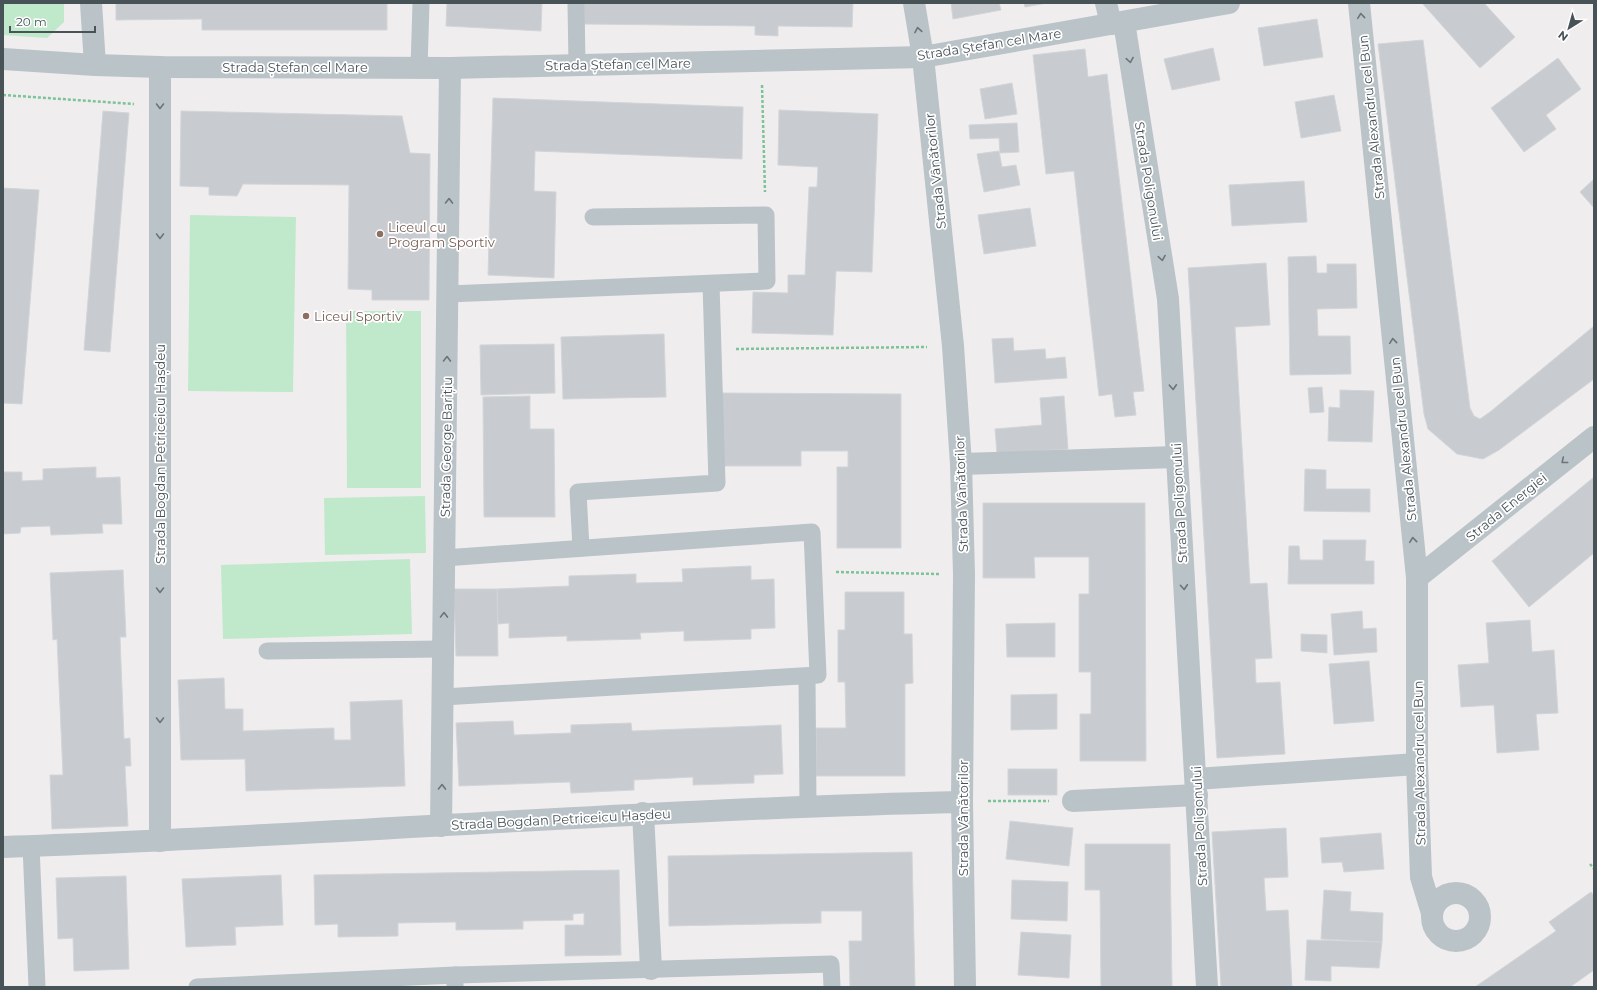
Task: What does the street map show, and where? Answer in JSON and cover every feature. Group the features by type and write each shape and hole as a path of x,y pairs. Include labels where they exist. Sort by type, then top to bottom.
{"street":[{"path":"91,3 95,65"},
{"name":"Strada Vânătorilor","path":"914,3 923,56 953,346 961,464 964,574 962,802 965,987"},
{"name":"Strada Poligonului","path":"1106,3 1117,23 1168,298 1176,457 1197,787 1207,987"},
{"name":"Strada Ștefan cel Mare","path":"3,59 95,65 160,67 450,68 923,56 1230,3"},
{"name":"Strada Alexandru cel Bun","path":"1360,3 1417,578 1417,764 1422,877 1432,913"},
{"name":"Strada Bogdan Petriceicu Hașdeu","path":"160,67 160,841"},
{"name":"Strada George Barițiu","path":"441,826 450,68"},
{"name":"Strada Energiei","path":"1417,578 1594,437"},
{"path":"961,464 1176,457"},
{"path":"1073,801 1417,764"},
{"name":"Strada Bogdan Petriceicu Hașdeu","path":"3,847 160,841 441,826 643,813 808,806 962,802"},
{"path":"643,813 651,969"},
{"path":"1422,877 1450,894"},
{"path":"1458,892 1473,899 1479,908 1481,916 1476,932 1464,940 1456,941 1441,936 1432,922 1432,913 1438,901 1442,897 1458,892"}],"lane":[{"path":"419,68 421,3"},
{"path":"576,3 577,65"},
{"path":"448,294 767,281 766,215 593,217"},
{"path":"581,548 578,492 717,484 711,284"},
{"path":"443,697 818,675 812,532 444,558"},
{"path":"267,651 443,649"},
{"path":"807,676 808,806"},
{"path":"31,846 38,987"},
{"path":"197,987 455,981 651,969 831,964 832,987"}],"path":[{"path":"761,60 766,215"},
{"path":"3,95 160,106"},
{"path":"713,349 953,346"},
{"path":"814,571 964,574"},
{"path":"962,802 1073,801"},
{"path":"1590,864 1594,869"}],"green space":[{"path":"3,3 64,3 64,22 47,38 3,35"},
{"path":"190,215 296,217 293,392 188,391"},
{"path":"346,311 421,311 421,488 347,488"},
{"path":"425,496 426,553 325,555 324,498"},
{"path":"410,559 412,634 223,639 221,565"}],"building":[{"path":"116,3 387,3 387,30 202,30 202,19 116,20"},
{"path":"447,3 542,3 541,31 446,26"},
{"path":"584,3 853,3 852,27 778,26 778,36 755,35 755,26 584,24"},
{"path":"951,3 999,3 1001,10 953,19"},
{"path":"1024,3 1047,3 1025,7"},
{"path":"1422,3 1484,3 1515,37 1480,68"},
{"path":"1317,19 1323,57 1264,66 1258,28"},
{"path":"1423,40 1470,408 1474,416 1480,419 1490,412 1594,326 1594,379 1499,450 1483,459 1457,454 1428,429 1424,414 1378,44"},
{"path":"1213,48 1220,80 1172,90 1164,59"},
{"path":"1085,49 1088,77 1107,74 1144,391 1133,392 1136,415 1115,417 1112,394 1099,396 1074,171 1046,174 1033,55"},
{"path":"1558,58 1581,89 1546,115 1556,129 1524,152 1491,108"},
{"path":"1012,83 1017,114 985,119 980,89"},
{"path":"1334,95 1341,131 1301,138 1295,102"},
{"path":"493,98 743,107 742,159 535,151 534,191 556,192 554,278 488,275"},
{"path":"779,110 878,114 872,272 836,271 833,335 752,333 753,292 788,293 788,275 805,275 809,187 817,187 818,167 778,165"},
{"path":"103,111 129,113 110,352 84,350"},
{"name":"Liceul Sportiv","path":"181,111 402,116 410,153 430,154 429,300 372,300 372,290 348,289 349,185 243,184 237,196 209,195 209,187 180,186"},
{"path":"1017,123 1019,152 1000,153 999,138 970,139 969,125"},
{"path":"999,151 1002,167 1016,165 1020,185 984,192 977,154"},
{"path":"1594,179 1594,208 1580,192"},
{"path":"1304,181 1307,222 1232,226 1229,185"},
{"path":"3,188 39,190 22,404 3,403"},
{"path":"1030,208 1036,246 984,254 978,215"},
{"path":"1316,256 1317,273 1327,273 1327,264 1356,264 1357,308 1317,309 1318,336 1350,336 1351,374 1290,375 1288,257"},
{"path":"1266,263 1270,325 1235,327 1250,584 1267,583 1272,658 1255,659 1256,683 1280,682 1285,754 1217,758 1188,268"},
{"path":"664,334 666,397 563,399 561,337"},
{"path":"1013,338 1014,351 1045,349 1046,359 1065,357 1067,378 995,383 992,339"},
{"path":"554,344 555,393 481,395 480,345"},
{"path":"1322,387 1324,412 1310,413 1308,388"},
{"path":"1340,390 1374,391 1372,442 1328,441 1329,407 1340,408"},
{"path":"721,393 901,394 901,548 837,548 837,467 848,467 848,451 801,451 801,466 721,466"},
{"path":"530,396 530,429 554,429 555,517 484,517 483,397"},
{"path":"1064,396 1068,449 997,454 995,429 1042,425 1040,398"},
{"path":"96,467 96,478 120,477 122,524 102,524 103,533 51,535 50,526 21,527 20,533 3,534 3,472 22,472 22,481 43,480 43,469"},
{"path":"1305,469 1326,470 1326,489 1370,489 1370,512 1304,511"},
{"path":"1594,477 1594,553 1529,607 1492,561"},
{"path":"983,503 1145,503 1146,761 1080,761 1080,714 1091,714 1091,672 1079,672 1079,594 1089,594 1089,557 1034,557 1035,578 983,578"},
{"path":"1323,540 1366,540 1365,561 1374,561 1374,584 1288,584 1289,546 1299,546 1300,560 1323,560"},
{"path":"751,566 751,580 774,579 775,628 751,629 751,639 684,641 684,631 640,633 641,639 567,641 567,636 509,638 509,623 498,624 497,589 569,586 569,576 636,574 636,583 683,582 682,569"},
{"path":"123,570 126,637 120,637 124,739 130,738 131,766 125,766 128,826 52,829 50,775 63,775 57,639 53,640 50,573"},
{"path":"454,589 497,589 498,656 456,656"},
{"path":"845,592 904,592 904,634 912,634 913,683 905,684 905,776 816,776 816,728 846,728 845,682 838,682 838,630 845,630"},
{"path":"1362,611 1363,629 1376,628 1377,652 1334,655 1331,614"},
{"path":"1530,620 1532,652 1554,650 1558,713 1536,714 1539,750 1497,753 1494,705 1461,707 1458,665 1489,663 1486,623"},
{"path":"1055,623 1055,657 1007,657 1006,624"},
{"path":"1301,634 1327,635 1327,653 1301,651"},
{"path":"1369,661 1374,721 1334,724 1329,664"},
{"path":"224,678 225,709 243,709 243,731 334,728 334,740 351,740 350,702 402,700 405,786 246,791 245,759 181,760 178,680"},
{"path":"1057,694 1057,729 1011,730 1011,695"},
{"path":"513,721 514,735 571,733 571,725 631,723 632,731 781,725 783,774 754,775 754,783 693,785 693,777 634,780 634,790 571,793 570,782 459,786 456,723"},
{"path":"1008,769 1057,769 1057,795 1008,795"},
{"path":"1010,821 1073,828 1069,866 1006,859"},
{"path":"1286,828 1288,877 1264,878 1266,911 1288,910 1292,987 1221,987 1212,832"},
{"path":"1381,833 1384,869 1344,872 1342,862 1322,863 1320,838"},
{"path":"1085,844 1170,844 1172,987 1101,987 1100,890 1085,890"},
{"path":"912,852 915,987 850,987 849,941 862,941 862,911 821,911 821,923 669,926 668,856"},
{"path":"619,870 621,955 565,956 565,925 584,925 584,913 573,914 573,920 523,921 523,929 456,930 456,922 398,923 398,936 338,937 338,924 315,925 314,875"},
{"path":"281,875 283,925 235,927 236,945 186,947 182,879"},
{"path":"126,876 129,969 74,971 73,938 58,939 56,878"},
{"path":"1012,880 1068,882 1067,921 1011,919"},
{"path":"1324,890 1351,892 1350,911 1383,913 1382,942 1321,939"},
{"path":"1591,892 1594,896 1594,970 1570,987 1475,987 1556,931 1549,922"},
{"path":"1021,932 1071,935 1069,978 1018,975"},
{"path":"1307,940 1382,942 1379,968 1331,966 1331,981 1305,980"}],"place":[{"name":"Liceul cu Program Sportiv","path":"380,234"},
{"name":"Liceul Sportiv","path":"306,316"}]}
